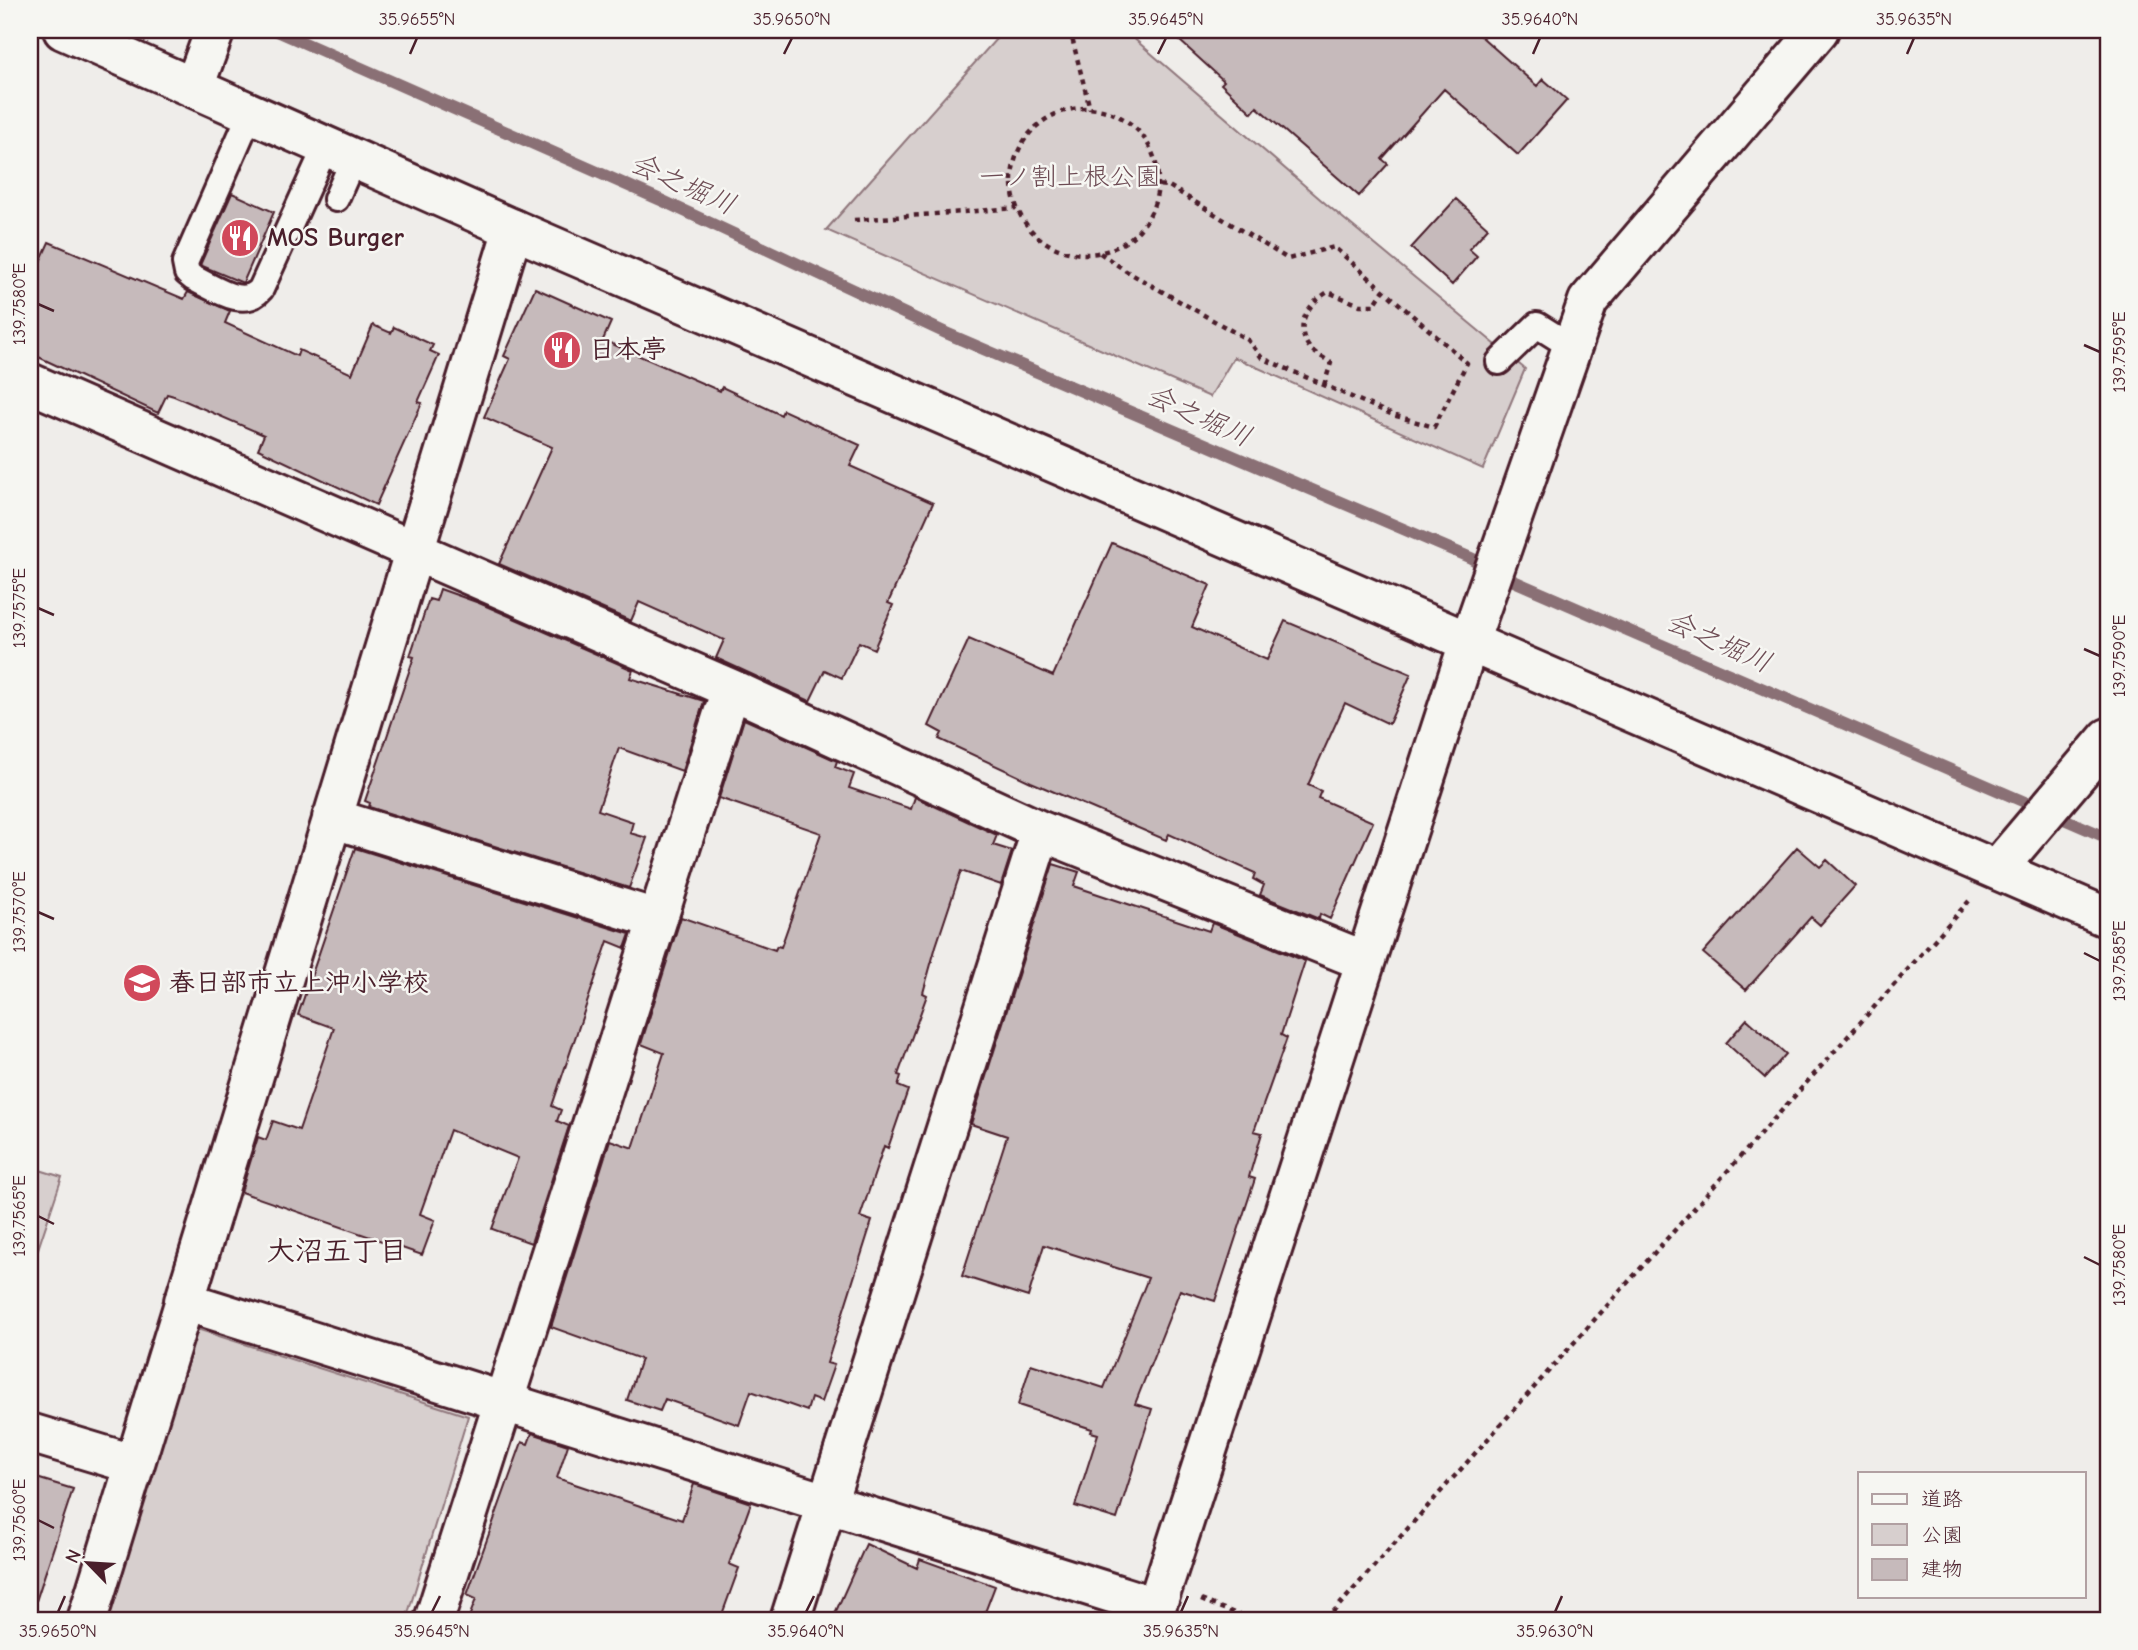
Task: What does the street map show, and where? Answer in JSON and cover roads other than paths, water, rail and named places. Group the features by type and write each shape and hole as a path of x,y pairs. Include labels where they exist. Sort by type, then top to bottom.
{"street":[{"path":"63,30 513,229 2108,918"},
{"path":"184,1301 1157,1605 1469,642 1588,301 1819,30"},
{"path":"194,86 212,37"},
{"path":"87,1620 513,229"},
{"path":"30,383 731,689 1041,831 1366,961"},
{"path":"434,1620 731,689"},
{"path":"1997,869 2035,823 2094,775 2108,738"},
{"path":"332,818 656,919"},
{"path":"790,1620 830,1502 1041,831"},
{"path":"30,1433 133,1464"}],"lane":[{"path":"251,112 185,262 187,273 193,278 243,300 253,298 261,289 340,153"},
{"path":"336,199 340,153"},
{"path":"1499,362 1537,325 1572,347"}],"waterway":[{"name":"会之堀川","path":"275,30 663,201 946,333 1471,558 1500,575 2108,838"}],"place":[{"name":"MOS Burger","path":"240,238"},
{"name":"日本亭","path":"562,350"},
{"name":"春日部市立上沖小学校","path":"142,983"}],"district":[{"name":"大沼五丁目","path":"337,1251"}],"park label":[{"name":"一ノ割上根公園","path":"1070,177"}]}
